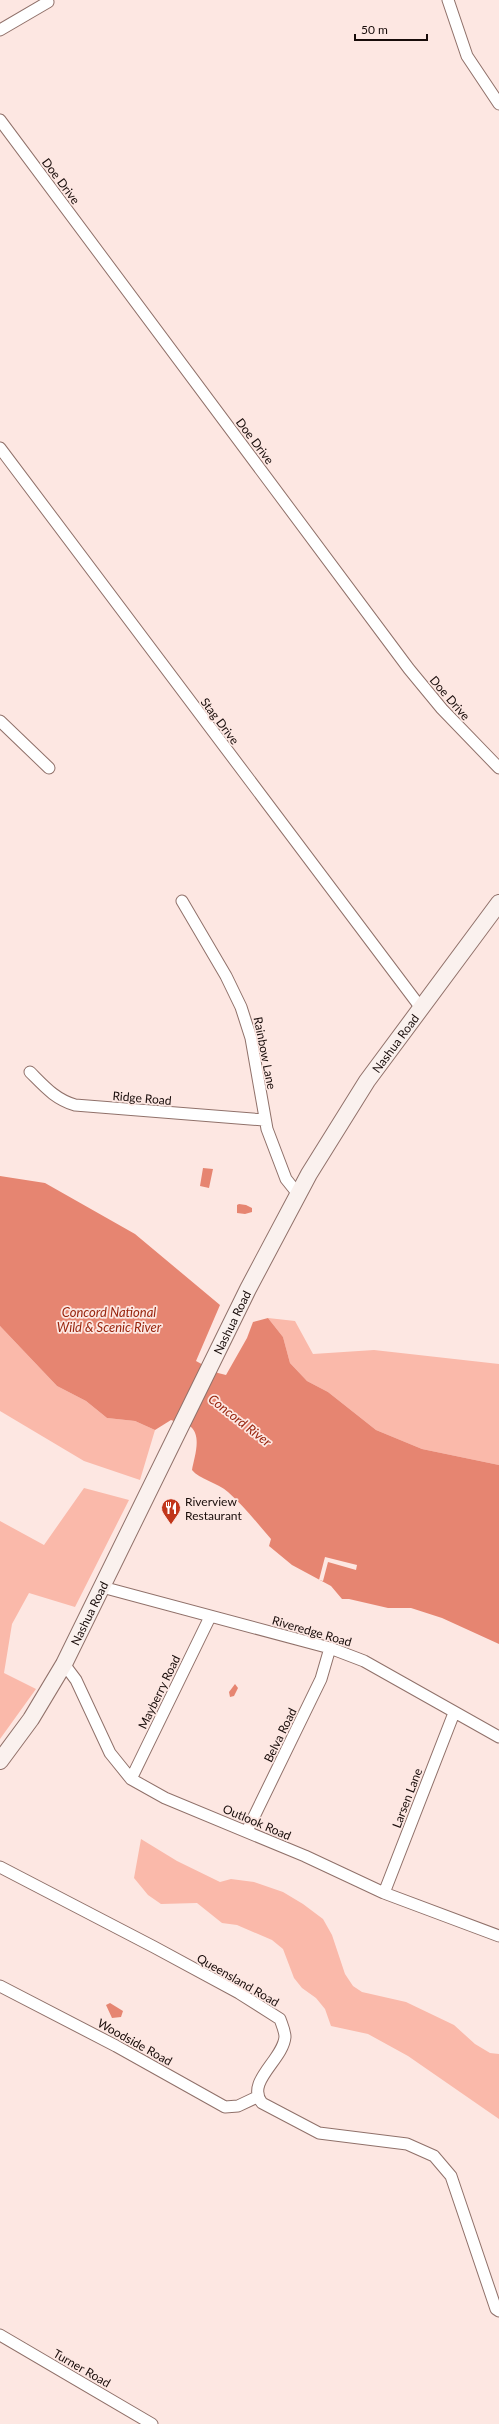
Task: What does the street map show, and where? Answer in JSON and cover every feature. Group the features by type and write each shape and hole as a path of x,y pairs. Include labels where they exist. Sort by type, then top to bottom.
{"main road":[{"name":"Nashua Road","path":"0,1761 31,1719 64,1664 176,1435 298,1194 367,1081 499,904"}],"street":[{"path":"448,0 468,56 499,104"},
{"path":"0,30 48,2"},
{"name":"Doe Drive","path":"0,120 417,679 450,718 499,768"},
{"name":"Stag Drive","path":"0,448 421,1008"},
{"path":"0,721 49,768"},
{"name":"Rainbow Lane","path":"182,901 226,976 241,1007 254,1054 264,1120 286,1178 298,1194"},
{"name":"Ridge Road","path":"30,1072 61,1101 76,1105 264,1120"},
{"name":"Riveredge Road","path":"102,1587 330,1648 364,1661 499,1737"},
{"name":"Mayberry Road","path":"131,1779 210,1617"},
{"name":"Belva Road","path":"247,1831 321,1679 330,1648"},
{"name":"Outlook Road","path":"64,1664 76,1680 110,1752 131,1779 165,1798 247,1831 384,1893 499,1936"},
{"name":"Larsen Lane","path":"384,1893 454,1713"},
{"name":"Queensland Road","path":"0,1868 160,1950 239,1993 280,2020 285,2038 280,2051 256,2089 257,2097"},
{"name":"Woodside Road","path":"0,1986 116,2046 225,2107 238,2106 257,2097"},
{"path":"257,2097 262,2103 319,2133 407,2144 434,2156 451,2176 496,2308 499,2311"},
{"name":"Turner Road","path":"0,2335 152,2424"}],"shaded area":[{"path":"268,1318 295,1321 313,1354 374,1350 499,1364 499,1465 422,1449 376,1430 328,1392 307,1381 290,1363 283,1337"},
{"path":"0,1326 57,1386 86,1401 107,1418 135,1421 155,1430 140,1480 84,1461 0,1411"},
{"path":"84,1488 129,1500 75,1607 29,1593 12,1624 4,1673 36,1689 0,1739 0,1521 44,1545"},
{"path":"141,1839 177,1861 220,1882 231,1879 254,1882 283,1892 303,1904 323,1919 332,1935 345,1974 353,1986 362,1992 406,2002 454,2025 475,2044 490,2053 499,2054 499,2119 408,2056 368,2034 331,2026 325,2009 316,1998 302,1988 294,1978 283,1949 272,1940 237,1925 222,1923 197,1903 161,1904 148,1895 134,1878"}],"water":[{"path":"203,1168 213,1169 209,1188 200,1186"},
{"name":"Concord National Wild & Scenic River","path":"0,1176 45,1183 135,1234 220,1305 196,1361 218,1373 226,1375 247,1338 253,1322 268,1318 283,1337 290,1363 307,1381 328,1392 376,1430 422,1449 499,1465 499,1644 442,1618 411,1608 388,1608 349,1599 342,1599 331,1586 292,1565 269,1546 271,1539 234,1497 224,1489 199,1476 192,1470 197,1442 194,1431 191,1427 171,1420 155,1430 135,1421 107,1418 86,1401 57,1386 0,1326"},
{"path":"239,1204 252,1208 252,1212 245,1214 237,1213 237,1205"},
{"path":"235,1684 238,1688 234,1696 230,1697 229,1692"},
{"path":"110,2003 123,2011 121,2017 112,2018 106,2005"}],"pier":[{"path":"325,1557 357,1565 356,1570 328,1562 323,1581 319,1580"}],"place":[{"name":"Riverview Restaurant","path":"171,1525"}],"water label":[{"name":"Concord River","path":"240,1420"}]}
